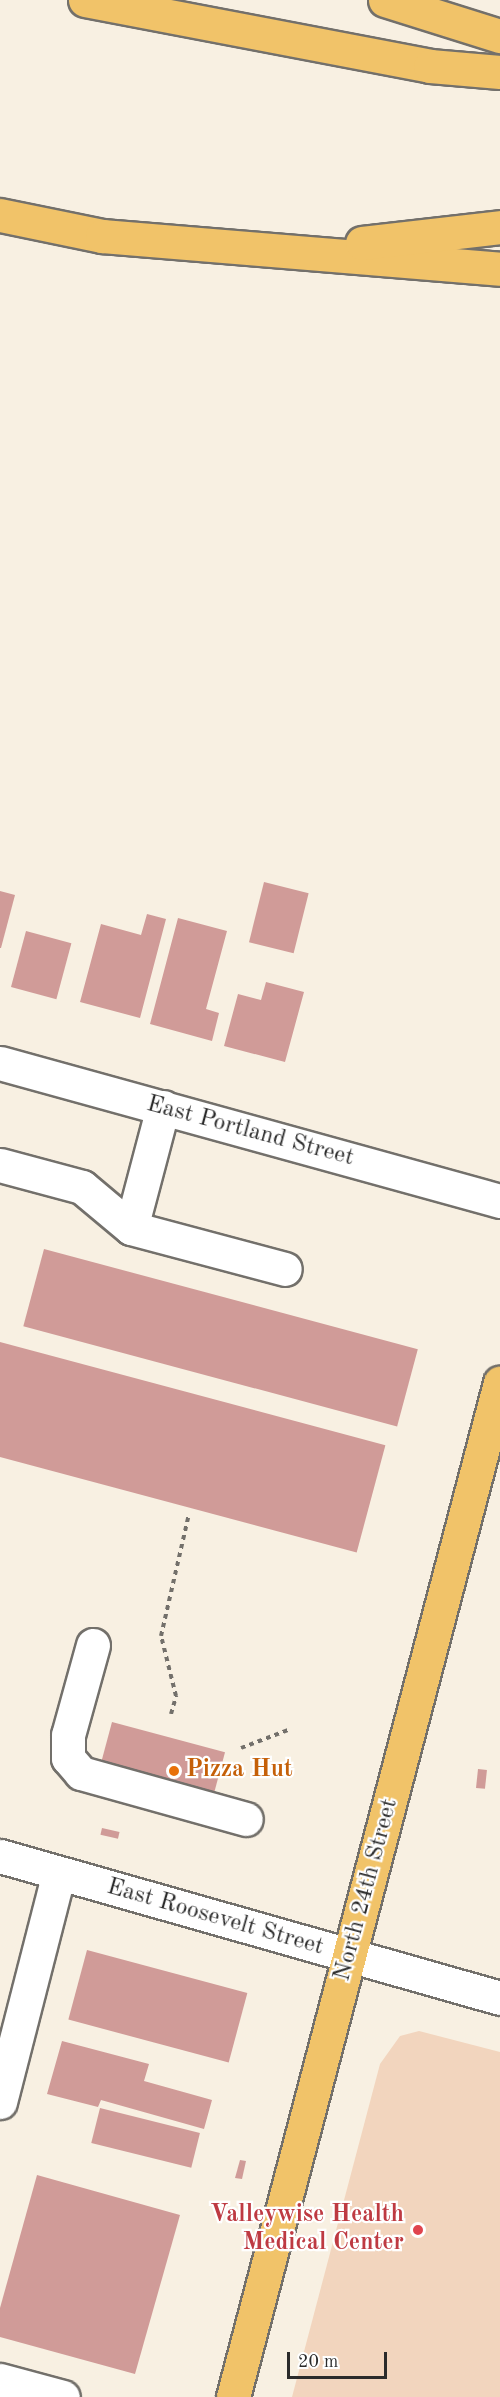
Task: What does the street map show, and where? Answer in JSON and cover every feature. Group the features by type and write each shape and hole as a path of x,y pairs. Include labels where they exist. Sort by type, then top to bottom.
{"main road":[{"path":"85,0 430,66 500,72"},
{"path":"385,0 500,36"},
{"path":"0,215 102,236 500,269"},
{"path":"270,250 460,235 500,227"},
{"name":"North 24th Street","path":"233,2397 500,1383"}],"street":[{"name":"East Portland Street","path":"0,1063 500,1201"},
{"path":"131,1228 163,1107"},
{"path":"0,1165 82,1187 131,1228 285,1269"},
{"path":"93,1644 68,1735 68,1758 81,1773 246,1819"},
{"name":"East Roosevelt Street","path":"0,1856 500,1998"},
{"path":"0,2102 58,1873"},
{"path":"0,2380 63,2397"}],"path":[{"path":"171,1714 176,1696 161,1636 189,1514"},
{"path":"241,1748 288,1730"}],"shaded area":[{"name":"Valleywise Health Medical Center","path":"419,2031 500,2052 500,2397 292,2397 380,2064 400,2036"}],"building":[{"path":"264,882 309,893 294,953 249,942"},
{"path":"0,891 15,895 1,948 0,948"},
{"path":"147,914 166,919 140,1018 80,1002 101,924 141,935"},
{"path":"178,918 227,931 206,1009 219,1013 212,1041 150,1024"},
{"path":"26,931 71,943 56,999 11,987"},
{"path":"266,982 304,992 285,1062 224,1046 238,994 261,1000"},
{"path":"44,1249 418,1349 397,1426 23,1326"},
{"path":"0,1342 385,1445 357,1552 0,1457"},
{"path":"112,1722 225,1752 212,1802 99,1771"},
{"path":"478,1769 487,1770 485,1789 476,1788"},
{"path":"102,1828 120,1832 118,1839 100,1835"},
{"path":"87,1950 247,1993 229,2063 68,2020"},
{"path":"62,2041 149,2064 144,2081 212,2100 204,2129 101,2100 98,2107 47,2094"},
{"path":"100,2108 200,2133 191,2168 91,2143"},
{"path":"240,2160 246,2161 242,2179 235,2178"},
{"path":"37,2175 180,2215 135,2374 0,2337 0,2308"}],"place":[{"name":"Pizza Hut","path":"174,1771"},
{"name":"Valleywise Health Medical Center","path":"418,2230"}]}
